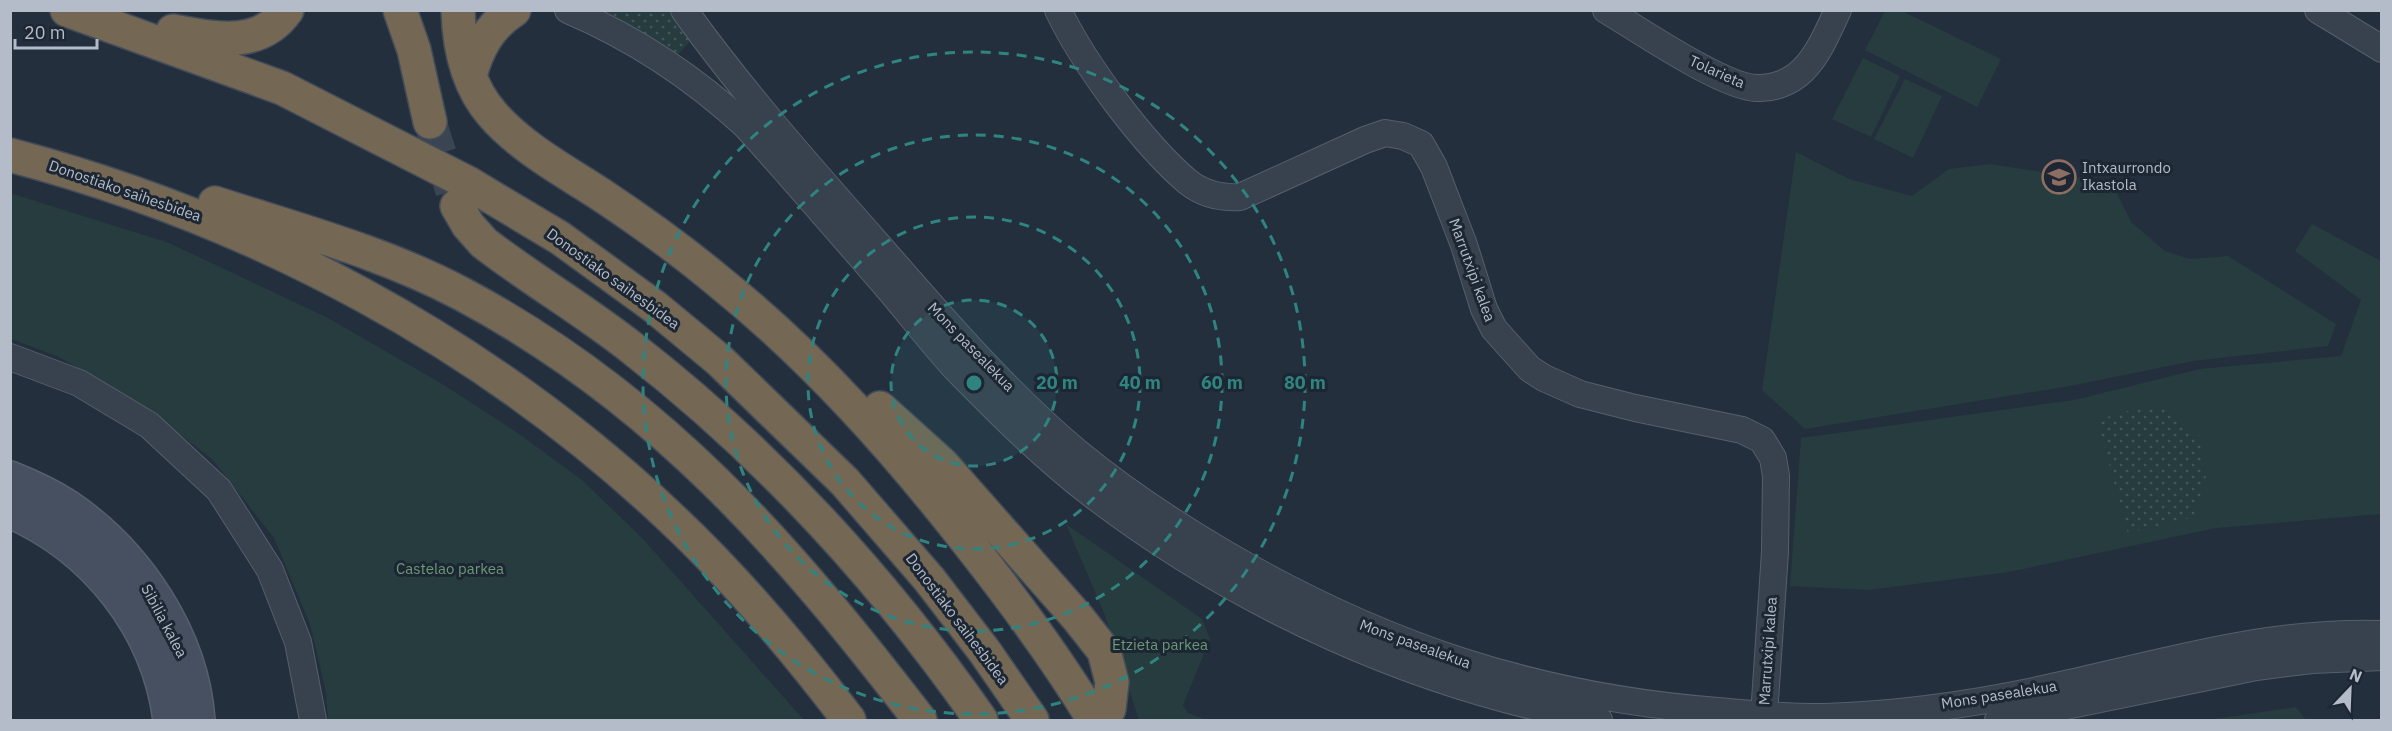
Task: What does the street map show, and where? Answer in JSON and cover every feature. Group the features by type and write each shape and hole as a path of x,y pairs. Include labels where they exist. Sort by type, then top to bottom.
{"highway":[{"path":"74,12 211,38 240,39 265,31 287,10"},
{"path":"400,10 414,50 430,122"},
{"path":"458,10 458,35 476,92 492,114 518,139 662,237 888,415 942,464 1071,610 1104,651 1112,682 1102,715"},
{"path":"470,76 483,40 495,25 514,10"},
{"name":"Donostiako saihesbidea","path":"74,12 293,93 468,183 560,238 655,307 719,360 846,482 929,579 985,651 1032,720"},
{"name":"Donostiako saihesbidea","path":"10,155 116,185 215,222 317,270 426,331 502,381 618,470 673,519 738,586 814,674 849,720"},
{"path":"116,185 189,194 396,264 461,294 540,339 605,384 709,474 786,555 860,642 920,720"},
{"path":"457,206 468,225 484,243 631,347 742,442 815,514 896,606 981,720"},
{"path":"769,323 875,429 921,483 1102,715"}],"main road":[{"name":"Sibilia kalea","path":"10,478 68,507 129,561 154,596 177,639 189,669 198,720"},
{"name":"Sibilia kalea","path":"10,511 50,531 83,555 107,580 131,614 151,652 161,680 170,720"}],"street":[{"name":"Mons pasealekua","path":"568,10 598,23 672,66 731,112 806,193 956,368 1064,471 1146,534 1257,599 1321,630 1400,663 1536,709 1599,720"},
{"name":"Mons pasealekua","path":"684,10 730,74 938,313 1077,452 1142,501 1268,578 1372,630 1457,661 1527,682 1605,698 1680,708 1764,715 1827,717 2013,695 2240,645 2326,635 2382,634"},
{"name":"Marrutxipi kalea","path":"1058,10 1074,44 1123,109 1189,183 1207,193 1224,198 1240,197 1385,132 1403,135 1420,144 1434,167 1464,246 1484,309 1494,329 1530,369 1544,378 1581,394 1635,408 1742,430 1762,440 1773,458 1776,476 1775,552 1764,715"},
{"name":"Tolarieta","path":"1606,10 1686,58 1724,78 1755,89 1778,86 1802,71 1815,55 1838,10"},
{"path":"2318,10 2382,49"},
{"path":"10,357 79,382 149,425 219,490 270,570 298,642 313,720"},
{"name":"Mons pasealekua","path":"1998,720 2256,667 2312,660 2382,657"}],"green space":[{"path":"594,11 669,11 690,41 676,57"},
{"path":"1885,11 1902,11 2001,59 1977,107 1865,50"},
{"path":"1863,58 1900,76 1871,137 1832,119"},
{"path":"1905,79 1942,96 1913,158 1874,139"},
{"path":"1796,152 1849,179 1912,196 1949,169 1990,164 2112,183 2131,222 2165,251 2190,259 2228,256 2336,324 2328,346 2193,361 2070,386 1805,429 1762,390"},
{"name":"Castelao parkea","path":"10,193 169,243 328,318 444,385 519,434 582,480 643,539 804,720 328,720 326,692 310,624 274,538 213,460 139,403 59,357 11,339"},
{"path":"2312,224 2381,261 2381,514 2216,528 2009,572 1868,590 1790,586 1801,438 2074,400 2200,369 2341,356 2361,300 2295,251"},
{"path":"2149,405 2169,409 2199,436 2206,479 2193,517 2128,533 2097,420"},
{"name":"Etzieta parkea","path":"1066,524 1202,619 1210,639 1183,705 1188,713 1208,720 1139,720 1104,613"},
{"path":"2296,707 2306,720 2208,720 2220,718"}],"tunnel":[{"path":"430,122 452,191"}],"place":[{"name":"Intxaurrondo Ikastola","path":"2059,177"}]}
